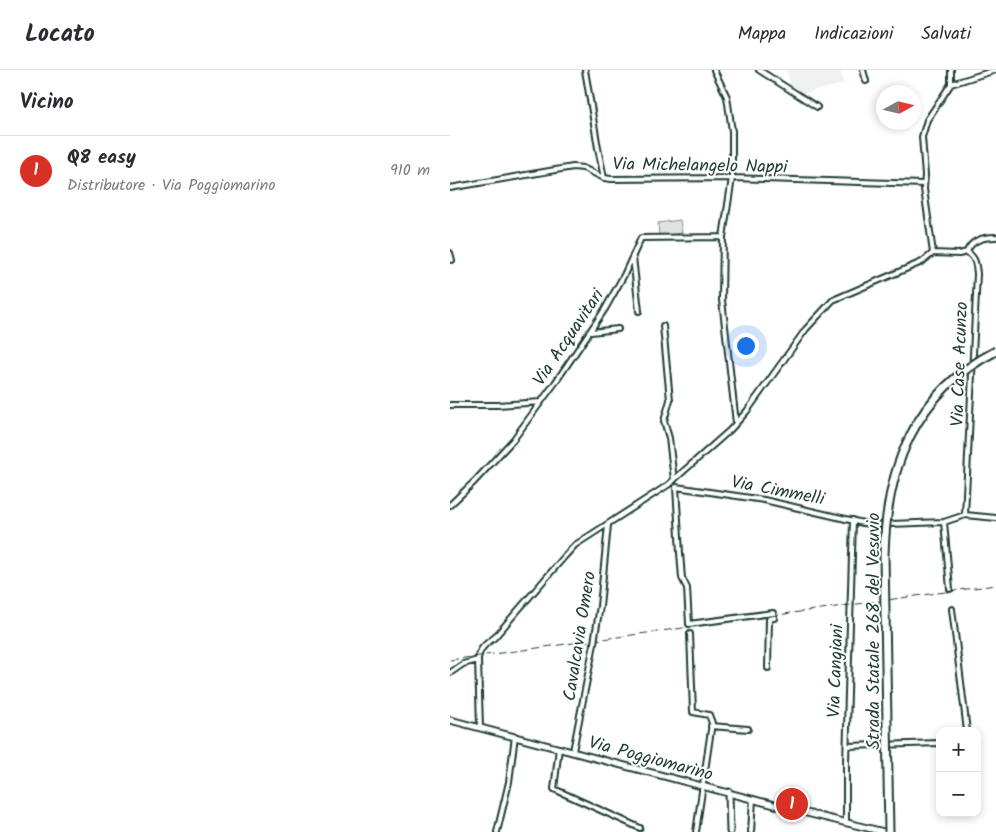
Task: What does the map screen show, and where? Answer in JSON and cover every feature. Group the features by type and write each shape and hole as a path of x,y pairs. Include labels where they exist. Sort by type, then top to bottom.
{"highway":[{"name":"Strada Statale 268 del Vesuvio","path":"889,832 884,556 886,516 890,490 905,446 915,426 930,405 958,377 996,351"}],"main road":[{"name":"Via Poggiomarino","path":"450,720 884,832"},
{"path":"730,792 730,832"}],"street":[{"path":"586,70 604,178"},
{"path":"714,70 727,97 731,112 732,178 723,238 722,300 736,423"},
{"path":"759,70 817,107"},
{"path":"864,70 866,81"},
{"path":"933,254 924,184 922,137 925,124 952,84 951,70"},
{"path":"952,84 996,70"},
{"name":"Via Michelangelo Nappi","path":"450,188 573,166 583,168 604,178 732,178 924,184"},
{"name":"Via Acquavitari","path":"450,505 513,440 591,332 633,257 639,240 644,237 723,238"},
{"path":"480,727 478,660 481,648 494,638 575,545 668,485 736,423 806,329 833,300 922,262 933,254 959,254 967,252 974,241 996,237"},
{"name":"Via Case Acunzo","path":"966,515 976,274 975,260 967,252"},
{"path":"450,253 452,260"},
{"path":"633,257 639,311"},
{"path":"663,326 670,400 664,421 674,480"},
{"path":"591,332 618,329"},
{"path":"450,405 498,405 541,402"},
{"name":"Via Cimmelli","path":"668,485 764,500 882,525"},
{"path":"676,487 682,578 687,588 689,624 773,613 774,618 769,619 768,668"},
{"path":"890,524 944,522 959,519 966,515 996,518"},
{"name":"Via Cangiani","path":"846,822 846,746 853,520"},
{"path":"944,522 950,589"},
{"name":"Cavalcavia Omero","path":"573,751 600,606 608,525"},
{"path":"952,609 967,727"},
{"path":"690,634 693,712 709,715 712,726 696,832"},
{"path":"450,673 462,664 478,660"},
{"path":"712,726 748,729"},
{"path":"497,832 509,782 515,736"},
{"path":"846,746 936,743"},
{"path":"559,748 554,789 640,828"},
{"path":"751,832 753,799"}],"shaded area":[{"path":"787,70 840,70 844,84 803,93 789,84"},
{"path":"680,220 682,233 659,236 658,223"}],"railway":[{"path":"450,660 996,585"}],"place":[{"name":"Q8 easy","path":"792,804"}]}
